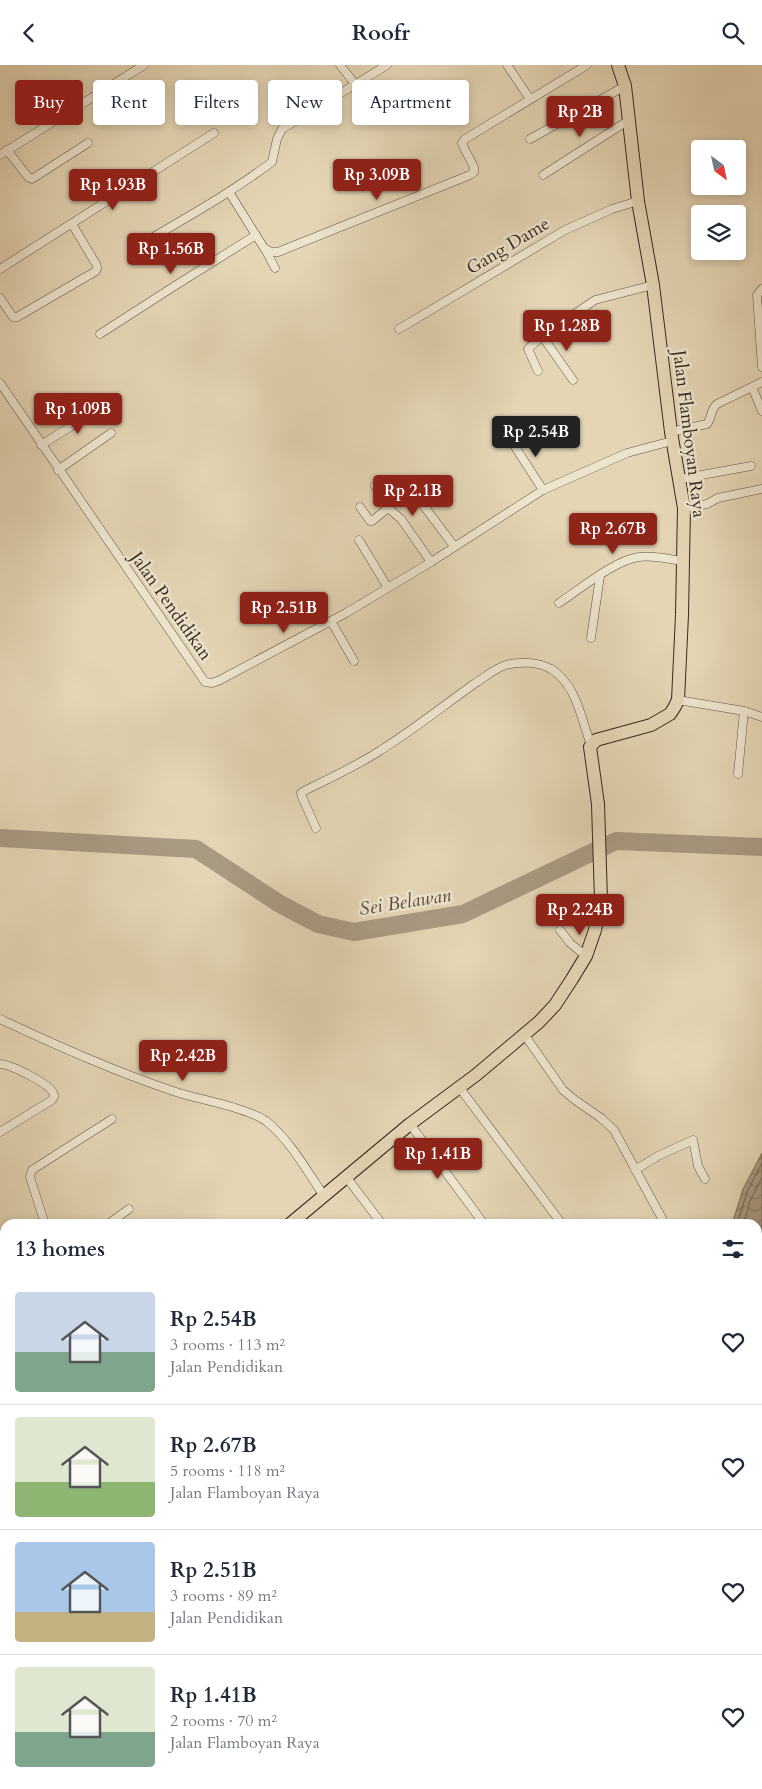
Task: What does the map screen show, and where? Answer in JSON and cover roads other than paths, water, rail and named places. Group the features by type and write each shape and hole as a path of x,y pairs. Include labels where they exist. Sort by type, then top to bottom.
{"main road":[{"name":"Jalan Flamboyan Raya","path":"618,65 625,86 638,201 653,285 672,437 684,508 678,700"},
{"path":"296,1219 410,1124 476,1075 539,1022 555,1005 586,956 595,930 602,900 598,804 590,747 596,740 651,725 670,714 678,700"}],"street":[{"path":"88,143 32,179 4,153 144,65"},
{"path":"340,65 352,80"},
{"path":"362,80 387,65"},
{"path":"507,65 530,99"},
{"path":"264,248 271,253 278,252 470,175 474,172 474,167 462,143 465,139 587,65"},
{"path":"133,249 229,192 272,162 277,139 282,129 352,86"},
{"path":"530,139 625,86"},
{"path":"543,175 629,120"},
{"path":"0,269 214,133"},
{"path":"229,192 275,268"},
{"name":"Gang Dame","path":"399,329 565,230 612,209 638,201"},
{"path":"0,299 13,317 17,317 96,271 96,264 72,224"},
{"path":"100,334 256,235"},
{"path":"538,371 528,349 542,336 595,300 653,285"},
{"path":"762,289 757,295 762,367"},
{"path":"542,336 573,380"},
{"path":"762,382 752,387 762,411"},
{"name":"Jalan Pendidikan","path":"0,383 205,682 212,683 331,621 388,588 543,490 627,453 707,424 710,421 711,412 717,404 752,387"},
{"path":"41,445 108,405"},
{"path":"58,470 111,433"},
{"path":"510,439 543,490"},
{"path":"680,479 751,466"},
{"path":"375,486 388,508 401,519 431,562"},
{"path":"684,508 707,505 718,499 762,489"},
{"path":"409,490 420,501 454,546"},
{"path":"360,507 370,521 388,508"},
{"path":"359,540 388,588"},
{"path":"559,603 612,568 638,557 682,561"},
{"path":"591,638 600,576"},
{"path":"331,621 354,661"},
{"path":"316,828 301,793 381,751 460,694 506,665 524,663 542,665 562,680 575,698 591,745"},
{"path":"678,700 744,711 762,717"},
{"path":"738,774 744,711"},
{"path":"560,930 570,943 586,956"},
{"path":"0,1019 80,1055 178,1093 250,1113 265,1120 290,1147 324,1196"},
{"path":"524,1034 563,1090 601,1118 614,1131 662,1219"},
{"path":"0,1064 7,1065 31,1076 53,1091 54,1095 52,1101 0,1131"},
{"path":"459,1087 558,1219"},
{"path":"43,1219 30,1177 32,1170 112,1119"},
{"path":"410,1124 480,1219"},
{"path":"634,1170 658,1156 693,1141 698,1166 705,1179"},
{"path":"347,1178 378,1219"},
{"path":"116,1219 129,1209"}],"water":[{"path":"762,1153 762,1219 734,1219 743,1189"}],"waterway":[{"name":"Sei Belawan","path":"0,838 196,849 280,904 318,924 354,932 463,914 616,841 762,847"}]}
